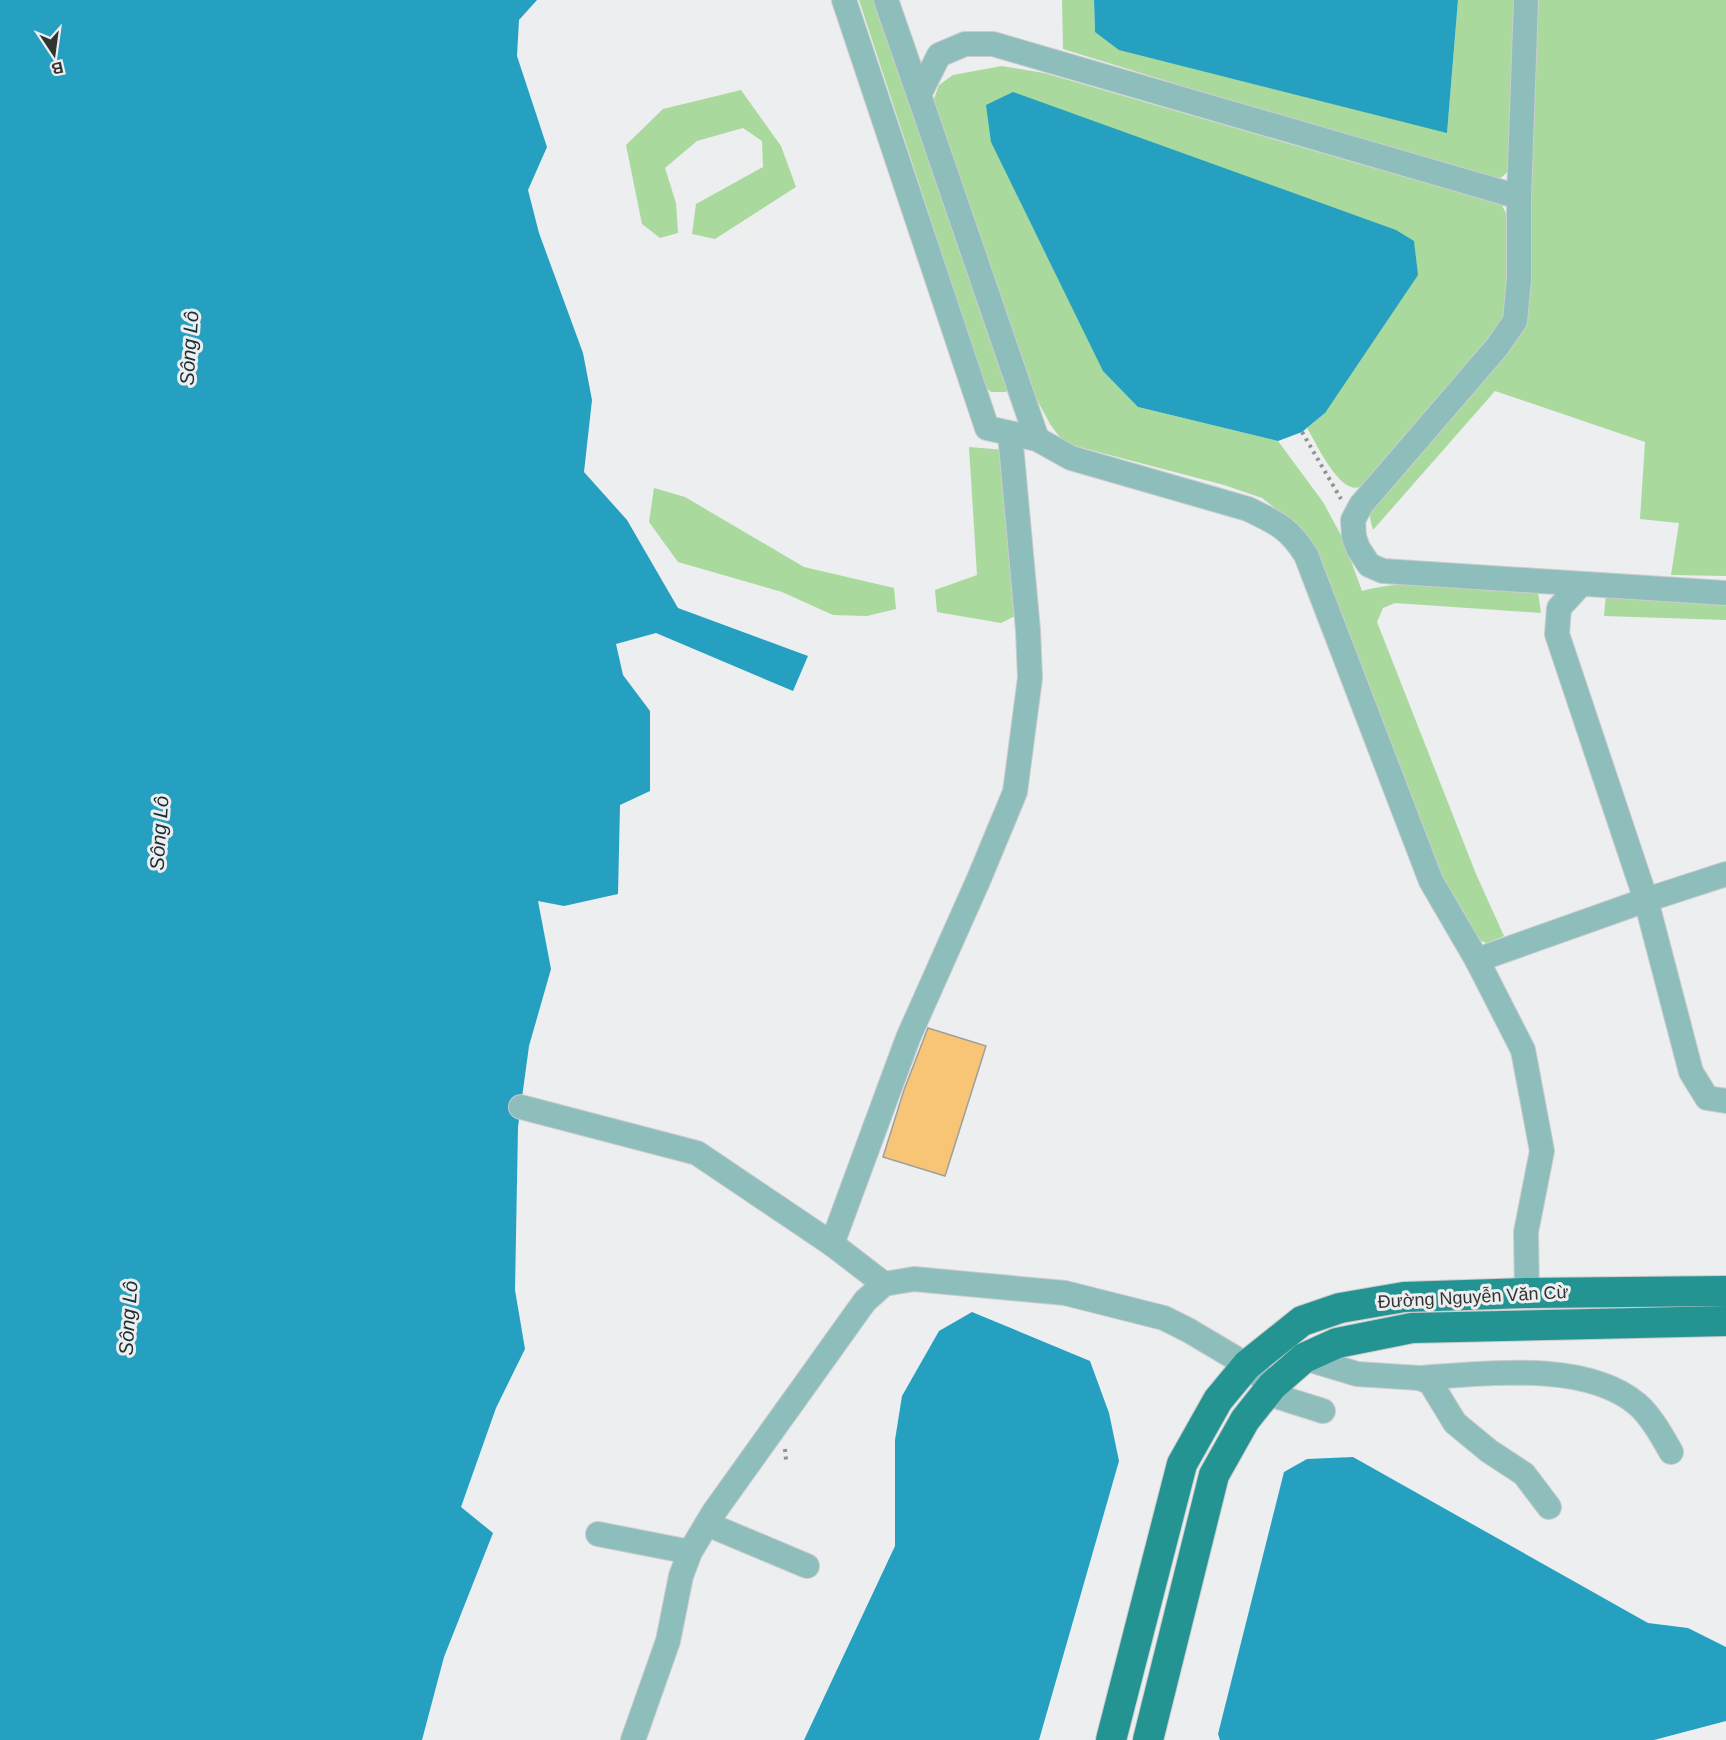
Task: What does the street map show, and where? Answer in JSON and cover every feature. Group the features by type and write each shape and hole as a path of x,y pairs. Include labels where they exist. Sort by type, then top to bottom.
{"main road":[{"name":"Đường Nguyễn Văn Cừ","path":"1111,1740 1182,1464 1218,1400 1247,1365 1302,1321 1340,1308 1404,1297 1726,1291"},
{"name":"Đường Nguyễn Văn Cừ","path":"1148,1740 1214,1475 1245,1420 1269,1389 1304,1358 1337,1343 1412,1328 1726,1321"}],"lane":[{"path":"844,0 987,428 1037,439 1071,458 1248,509 1272,520 1294,536 1306,555 1431,881 1477,960 1523,1050 1542,1151 1526,1232 1527,1293"},
{"path":"886,0 1037,439"},
{"path":"1526,0 1519,197 1520,279 1515,321 1497,347 1362,505 1353,520 1354,537 1369,565 1383,571 1726,593"},
{"path":"919,95 939,55 965,44 993,44 1519,197"},
{"path":"832,1244 908,1038 1015,792 1030,678 1027,618 1010,434"},
{"path":"1581,584 1559,608 1557,634 1646,900 1690,1072 1707,1098 1726,1101"},
{"path":"1477,960 1726,874"},
{"path":"521,1107 697,1153 832,1244 884,1284"},
{"path":"633,1740 668,1641 681,1576 690,1552 707,1524 865,1301 884,1284 914,1279 1065,1293 1164,1318 1247,1365 1269,1389 1323,1411"},
{"path":"1304,1358 1357,1374 1419,1378 1506,1373 1576,1376 1612,1387 1638,1404 1671,1452"},
{"path":"1419,1378 1430,1382 1436,1389 1455,1423 1489,1451 1524,1474 1549,1507"},
{"path":"707,1524 807,1566"},
{"path":"598,1534 690,1552"}],"path":[{"path":"1302,432 1353,520"}],"green space":[{"path":"859,0 878,0 1011,385 1006,392 991,392 986,388"},
{"path":"1062,0 1094,0 1095,32 1447,132 1458,0 1513,0 1513,13 1519,24 1514,161 1504,176 1487,180 1063,49"},
{"path":"1536,0 1726,0 1726,576 1671,575 1679,523 1640,519 1645,442 1495,391 1373,530 1367,506 1514,340"},
{"path":"1002,66 1044,73 1502,205 1510,222 1505,318 1363,486 1352,487 1336,476 1307,428 1325,413 1138,407 1278,441 1323,502 1343,539 1362,591 1403,584 1426,584 1538,592 1541,613 1395,603 1383,608 1377,622 1476,874 1504,936 1487,943 1475,939 1443,884 1313,544 1290,520 1262,498 1224,485 1064,443 1050,424 1023,374 930,110 939,85 953,75"},
{"path":"741,90 781,146 796,187 715,239 692,234 696,204 763,167 762,141 743,128 697,141 665,168 676,203 678,233 660,238 642,224 626,145 663,109"},
{"path":"969,447 1005,450 1017,615 1001,623 937,612 935,590 977,575"},
{"path":"654,488 685,497 804,567 894,588 896,609 867,616 833,615 782,592 678,562 649,522"},
{"path":"1606,593 1726,600 1726,620 1604,616"}],"water":[{"name":"Sông Lô","path":"0,0 537,0 519,20 517,56 547,147 528,190 539,233 583,353 592,400 584,472 627,520 678,608 808,656 793,691 656,633 616,644 623,675 650,711 650,791 620,805 618,894 564,906 538,901 551,969 529,1046 518,1127 515,1290 525,1349 496,1408 461,1507 493,1533 444,1657 422,1740 0,1740"},
{"path":"1094,0 1458,0 1447,133 1119,50 1095,32"},
{"path":"1013,92 1396,230 1414,241 1418,275 1325,413 1302,432 1278,441 1138,407 1103,371 991,142 986,105"},
{"path":"972,1312 1090,1361 1109,1413 1119,1461 1039,1740 804,1740 895,1546 895,1440 902,1396 939,1331"},
{"path":"1353,1457 1648,1623 1688,1628 1726,1647 1726,1721 1654,1740 1220,1740 1218,1734 1284,1472 1307,1459"}],"building":[{"path":"928,1028 986,1046 945,1176 883,1157 904,1090"}]}
